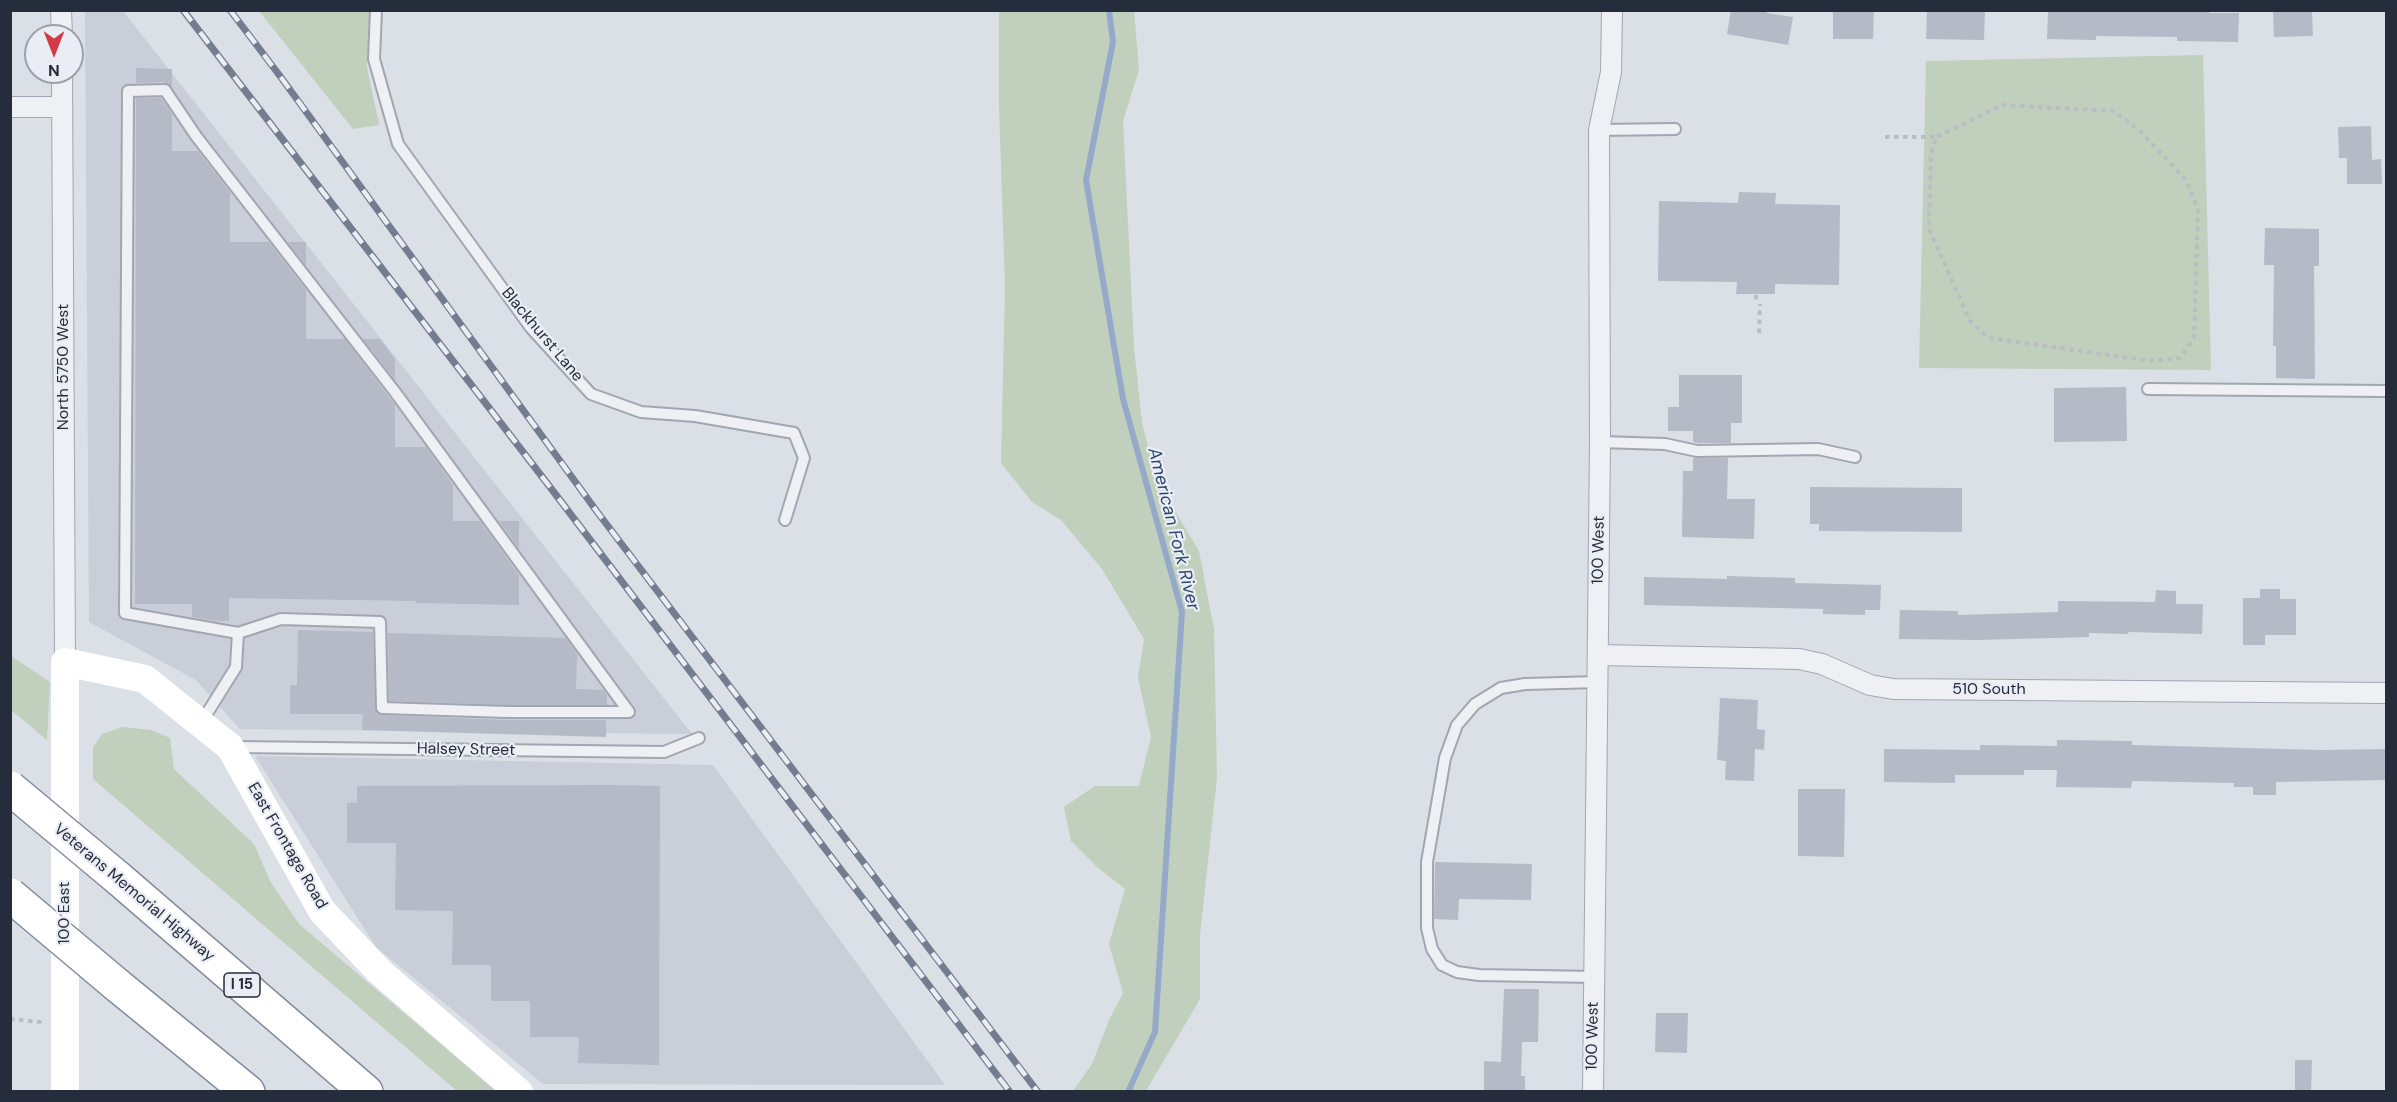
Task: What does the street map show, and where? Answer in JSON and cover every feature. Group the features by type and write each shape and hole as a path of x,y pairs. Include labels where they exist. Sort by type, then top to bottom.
{"highway":[{"name":"Veterans Memorial Highway","path":"10,788 366,1092"},
{"path":"10,895 248,1092"}],"street":[{"name":"100 West","path":"1593,1092 1600,442 1599,130 1611,72 1612,10"},
{"name":"North 5750 West","path":"62,84 65,662"},
{"path":"10,107 62,107"},
{"name":"510 South","path":"1598,655 1799,659 1822,664 1870,686 1893,689 2386,693"},
{"name":"East Frontage Road","path":"65,662 145,679 230,747 322,911 380,972 519,1092"},
{"name":"100 East","path":"65,662 66,1092"}],"lane":[{"name":"Blackhurst Lane","path":"376,10 374,59 398,144 531,328 591,394 641,412 695,416 794,433 804,458 785,520"},
{"path":"165,90 196,136 395,392 629,712 508,712 382,708 380,622 281,619 238,633 125,612 128,91 165,90"},
{"path":"1599,130 1675,129"},
{"path":"2148,389 2386,391"},
{"path":"1600,442 1665,444 1697,451 1818,449 1855,457"},
{"path":"201,724 236,667 238,633"},
{"path":"1594,977 1479,975 1457,972 1442,964 1432,949 1427,928 1427,862 1445,758 1457,725 1475,704 1501,688 1525,684 1598,682"},
{"name":"Halsey Street","path":"230,747 664,752 699,738"}],"path":[{"path":"1885,137 1936,137 2002,105 2113,111 2139,130 2187,181 2198,211 2194,338 2180,358 2151,361 1989,338 1983,333 1970,321 1929,228 1931,155 1936,137"},
{"path":"1756,295 1759,333"},
{"path":"10,1019 40,1022 40,1033"}],"shaded area":[{"path":"85,11 123,11 692,734 240,729 196,680 89,622"},
{"path":"255,756 713,765 945,1085 543,1084 376,947"}],"green space":[{"path":"259,11 370,11 367,67 379,125 353,129"},
{"path":"999,11 1134,11 1139,70 1123,121 1134,347 1142,423 1157,481 1199,551 1214,629 1217,778 1200,935 1200,999 1146,1091 1073,1091 1092,1064 1109,1020 1123,993 1109,944 1125,889 1097,867 1071,841 1064,807 1095,786 1139,786 1151,737 1138,678 1144,639 1102,569 1061,520 1032,502 1001,463 1005,287 999,106"},
{"path":"2203,55 2211,370 1919,368 1926,61"},
{"path":"11,656 50,682 47,740 11,710"},
{"path":"122,727 151,730 170,738 174,769 254,844 270,881 299,924 496,1091 457,1091 93,779 93,747 102,734"}],"building":[{"path":"1731,10 1767,10 1767,13 1793,17 1788,45 1727,34"},
{"path":"1833,10 1874,10 1873,39 1833,39"},
{"path":"1927,10 1985,10 1984,40 1926,39"},
{"path":"2209,10 2209,13 2239,13 2238,42 2177,41 2177,37 2096,36 2096,40 2047,39 2048,11"},
{"path":"2273,10 2312,10 2313,36 2274,37"},
{"path":"136,68 172,69 172,87 165,82 136,83"},
{"path":"136,98 161,98 172,114 172,151 198,151 230,192 230,242 269,242 306,290 306,339 345,339 389,397 395,405 395,447 426,447 453,485 453,521 480,521 519,575 519,605 229,598 229,621 215,621 192,617 192,604 135,604"},
{"path":"2371,126 2372,160 2381,159 2382,184 2347,184 2347,158 2339,158 2338,127"},
{"path":"1739,192 1776,193 1775,204 1840,205 1839,285 1775,284 1775,294 1736,294 1737,282 1658,281 1659,201 1738,203"},
{"path":"2265,228 2319,229 2319,266 2314,266 2315,379 2276,378 2276,346 2273,346 2274,265 2264,265"},
{"path":"288,242 306,242 306,266"},
{"path":"363,339 380,339 395,359 395,380"},
{"path":"1679,375 1742,375 1742,423 1731,423 1731,443 1698,443 1693,442 1693,431 1668,431 1668,407 1679,407"},
{"path":"2126,387 2127,441 2054,442 2054,388"},
{"path":"1693,458 1728,458 1727,499 1755,499 1754,539 1682,537 1683,471 1693,471"},
{"path":"1810,487 1962,488 1962,532 1819,531 1819,524 1810,524"},
{"path":"499,521 519,521 519,549"},
{"path":"1727,576 1795,578 1795,583 1881,585 1880,610 1865,610 1865,615 1823,614 1823,609 1644,605 1644,577 1727,579"},
{"path":"2260,589 2280,589 2280,599 2296,599 2296,635 2265,635 2265,645 2243,645 2243,598 2260,598"},
{"path":"2156,590 2176,591 2176,604 2203,604 2202,634 2128,632 2128,634 2089,633 2089,637 1978,640 1899,639 1900,610 1958,611 1958,615 2058,612 2058,601 2155,602"},
{"path":"298,630 373,632 375,708 379,715 508,720 606,720 606,737 362,730 363,714 290,714 290,685 297,685"},
{"path":"388,633 566,638 577,654 576,689 604,690 607,695 607,705 508,705 389,701"},
{"path":"1720,698 1758,700 1757,729 1765,730 1764,750 1755,749 1754,781 1725,780 1726,761 1717,760"},
{"path":"2057,740 2132,741 2132,745 2321,750 2386,749 2386,780 2276,782 2276,795 2253,795 2253,787 2234,787 2234,783 2132,781 2131,788 2056,787 2057,770 2024,770 2024,775 1955,775 1955,783 1884,782 1884,749 1980,750 1980,745 2057,746"},
{"path":"357,786 660,786 659,1065 578,1063 579,1037 530,1037 530,1001 491,1001 491,965 452,965 453,911 395,910 396,843 347,843 347,803 357,803"},
{"path":"1798,789 1845,789 1844,857 1798,856"},
{"path":"1435,862 1532,864 1531,900 1459,899 1458,920 1434,919"},
{"path":"1504,989 1539,989 1538,1042 1522,1042 1521,1076 1525,1076 1525,1092 1484,1092 1484,1061 1501,1062"},
{"path":"1656,1013 1688,1013 1687,1053 1655,1052"},
{"path":"2295,1060 2312,1060 2311,1092 2295,1092"}],"waterway":[{"name":"American Fork River","path":"1109,10 1113,42 1086,180 1123,399 1182,612 1155,1032 1128,1092"}],"railway":[{"path":"183,10 550,487 1010,1092"},
{"path":"230,10 598,513 1038,1092"}]}
